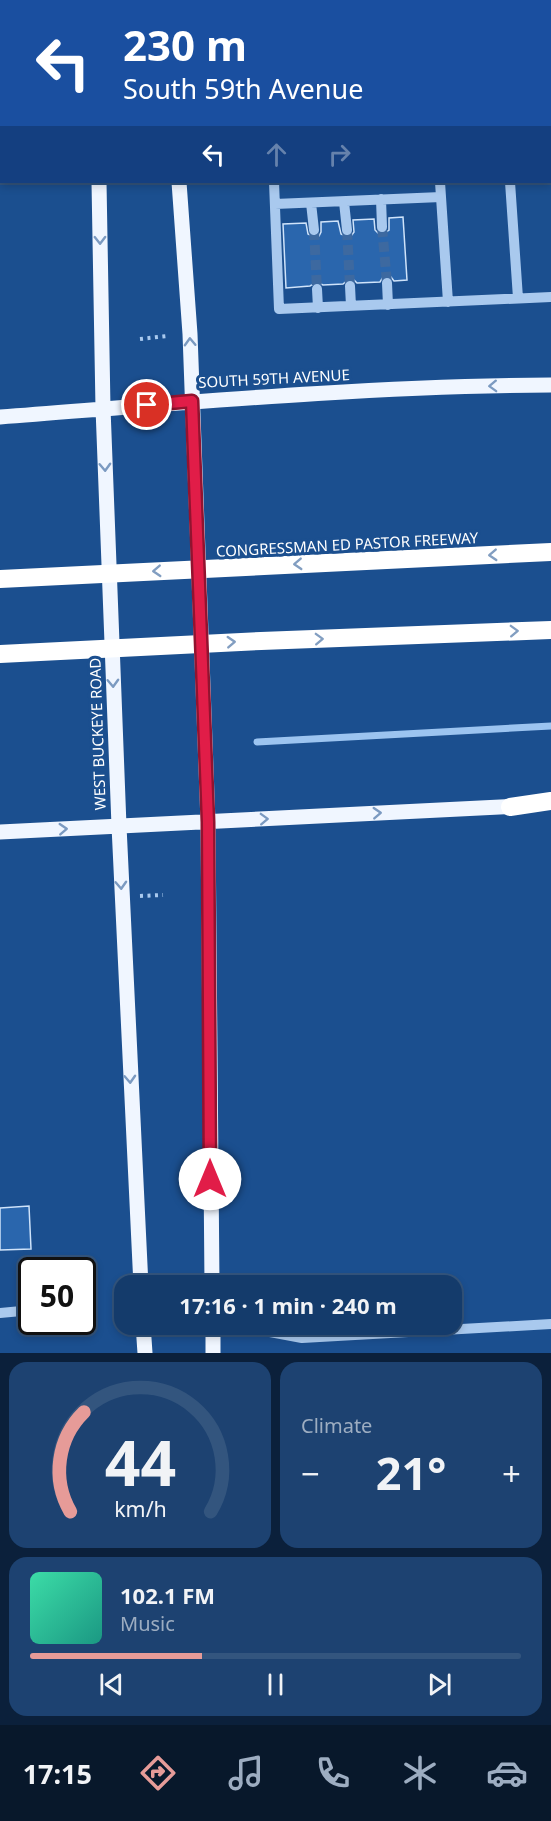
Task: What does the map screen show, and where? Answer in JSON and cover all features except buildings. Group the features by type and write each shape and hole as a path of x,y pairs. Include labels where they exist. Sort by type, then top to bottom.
{"highway":[{"name":"CONGRESSMAN ED PASTOR FREEWAY","path":"0,579 551,552"},
{"path":"0,654 551,630"},
{"path":"510,807 551,801"}],"main road":[{"name":"WEST BUCKEYE ROAD","path":"99,183 103,408 119,826 140,1275"},
{"path":"179,183 190,334 208,822 212,1275"},
{"name":"SOUTH 59TH AVENUE","path":"0,417 192,401 494,385 551,385"},
{"path":"0,832 551,806"},
{"path":"144,1335 145,1353"},
{"path":"213,1335 213,1353"}],"lane":[{"path":"274,183 279,309 551,297"},
{"path":"440,183 448,302"},
{"path":"510,183 518,298"},
{"path":"275,204 441,197"},
{"path":"381,199 382,227"},
{"path":"344,202 347,230"},
{"path":"311,203 314,230"},
{"path":"387,283 388,305"},
{"path":"350,286 351,306"},
{"path":"317,289 318,308"},
{"path":"0,1312 18,1311"},
{"path":"462,1329 551,1324"},
{"path":"286,1335 302,1338 355,1335"}],"path":[{"path":"140,339 167,336"},
{"path":"137,896 163,895"}],"waterway":[{"path":"257,742 551,726"}],"tunnel":[{"path":"382,227 387,283"},
{"path":"314,230 317,289"},
{"path":"347,230 350,286"}],"route":[{"path":"147,405 192,401 208,822 210,1179"}]}
